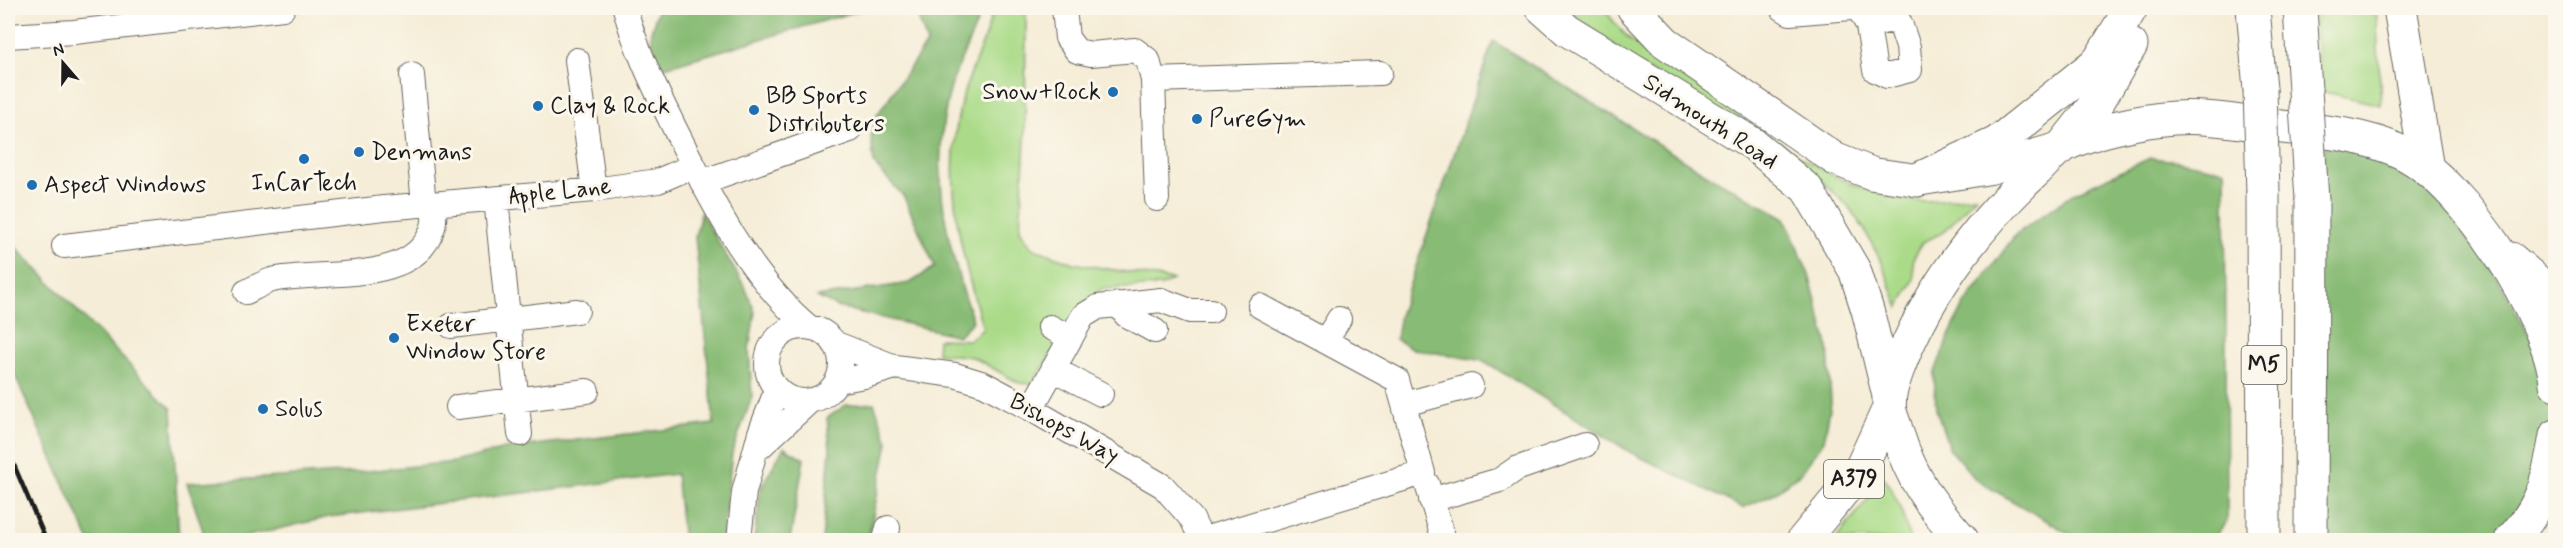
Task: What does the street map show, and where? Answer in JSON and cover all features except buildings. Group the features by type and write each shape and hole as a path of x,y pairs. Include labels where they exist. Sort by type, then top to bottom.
{"highway":[{"path":"1917,180 1997,143 2099,61 2131,8"},
{"path":"1962,540 1926,500 1905,459 1889,404 1897,372 1915,326 1948,272 2015,191 2061,148 2098,100 2133,42 2141,8"},
{"name":"M5","path":"2253,8 2260,89 2263,193 2264,539"},
{"name":"M5","path":"2300,8 2312,200 2311,538"},
{"path":"2400,8 2427,169"},
{"path":"2061,148 2125,126 2174,118 2223,120 2329,132 2370,141 2404,153 2427,169 2498,248 2556,298"},
{"path":"2498,248 2540,331 2556,384"},
{"path":"2511,540 2524,527 2551,484 2556,436"}],"main road":[{"name":"Sidmouth Road","path":"1542,8 1567,30 1753,144 1807,189 1855,271 1868,312 1889,404"},
{"name":"Sidmouth Road","path":"1634,8 1665,42 1835,159 1873,174 1917,180 1990,168 2061,148"},
{"name":"A379","path":"1803,540 1859,472 1889,404"}],"street":[{"path":"8,36 74,32 284,8"},
{"path":"625,8 629,24 657,94 698,174 765,282 810,328"},
{"path":"1064,8 1067,38 1077,51 1090,54 1135,50 1148,60 1153,80 1157,199"},
{"path":"1782,8 1791,14 1851,8"},
{"path":"577,60 594,190"},
{"path":"1153,80 1380,73"},
{"path":"246,292 271,280 394,267 416,254 426,242 433,227 418,140 412,75"},
{"name":"Apple Lane","path":"64,246 384,208 594,190 658,181 698,174 850,130"},
{"path":"496,199 520,434"},
{"path":"765,282 778,339"},
{"path":"1031,410 1053,369 1060,332 1089,310 1118,304 1161,300 1190,311 1211,311"},
{"path":"1118,304 1126,315 1155,331"},
{"path":"1260,306 1392,375 1400,386 1444,540"},
{"path":"451,326 577,311"},
{"path":"1326,340 1339,319"},
{"path":"755,453 811,400 828,392 837,381 840,358 834,343 818,330 793,329 778,339 769,353 767,364 769,376 777,389 794,400 811,400"},
{"name":"Bishops Way","path":"834,343 895,367 965,378 984,384 1163,486 1192,519 1202,540"},
{"name":"Bishops Way","path":"837,381 866,376 895,367"},
{"path":"1053,369 1101,394"},
{"path":"1405,404 1471,386"},
{"path":"739,540 744,492 777,389"},
{"path":"458,406 587,391"},
{"path":"1431,500 1500,480 1516,469 1586,445"},
{"path":"1202,540 1423,473"}],"green space":[{"path":"658,8 868,8 658,69 650,35"},
{"path":"915,8 982,8 953,80 945,111 941,141 943,202 948,232 954,262 973,321 958,336 837,307 817,297 910,283 935,267 904,197 874,164 871,136 877,115 927,43"},
{"path":"993,8 1026,8 1025,139 1020,230 1032,248 1073,263 1173,280 1162,286 1101,289 1076,315 1032,384 1019,383 973,357 937,353 938,339 969,340 983,329 961,245 953,162 961,103 987,32"},
{"path":"1565,8 1604,8 1626,36 1638,47 1783,146 1842,179 1881,194 1912,201 1976,196 1944,232 1923,242 1913,259 1914,279 1899,308 1882,263 1864,229 1848,206 1808,168 1699,97 1646,69"},
{"path":"2314,8 2376,8 2381,105 2320,91"},
{"path":"1493,41 1701,171 1785,218 1809,275 1828,345 1831,403 1824,441 1802,472 1773,494 1743,508 1630,452 1484,361 1413,349 1396,339 1400,313"},
{"path":"2329,132 2452,195 2556,384 2556,436 2502,540 2312,540 2312,200"},
{"path":"2150,158 2225,170 2227,521 2212,540 2080,540 1976,480 1949,448 1936,409 1934,374 1963,307 2015,235 2074,193"},
{"path":"701,213 745,287 755,312 749,350 752,397 732,453 722,540 683,540 676,474 329,517 232,540 206,540 187,483 357,472 454,462 509,448 714,424 695,237"},
{"path":"8,239 172,409 179,540 89,540 8,360"},
{"path":"874,403 888,442 868,540 822,540 830,449 827,418 846,405"},
{"path":"784,447 804,459 790,540 754,540 761,487"},
{"path":"1885,478 1901,508 1910,540 1835,540"}],"railway":[{"path":"8,451 46,540"}],"place":[{"name":"Snow+Rock","path":"1113,92"},
{"name":"Clay & Rock","path":"538,106"},
{"name":"BB Sports Distributers","path":"754,110"},
{"name":"PureGym","path":"1197,119"},
{"name":"Denmans","path":"359,152"},
{"name":"InCarTech","path":"304,159"},
{"name":"Aspect Windows","path":"32,185"},
{"name":"Exeter Window Store","path":"394,338"},
{"name":"Solus","path":"263,409"}]}
